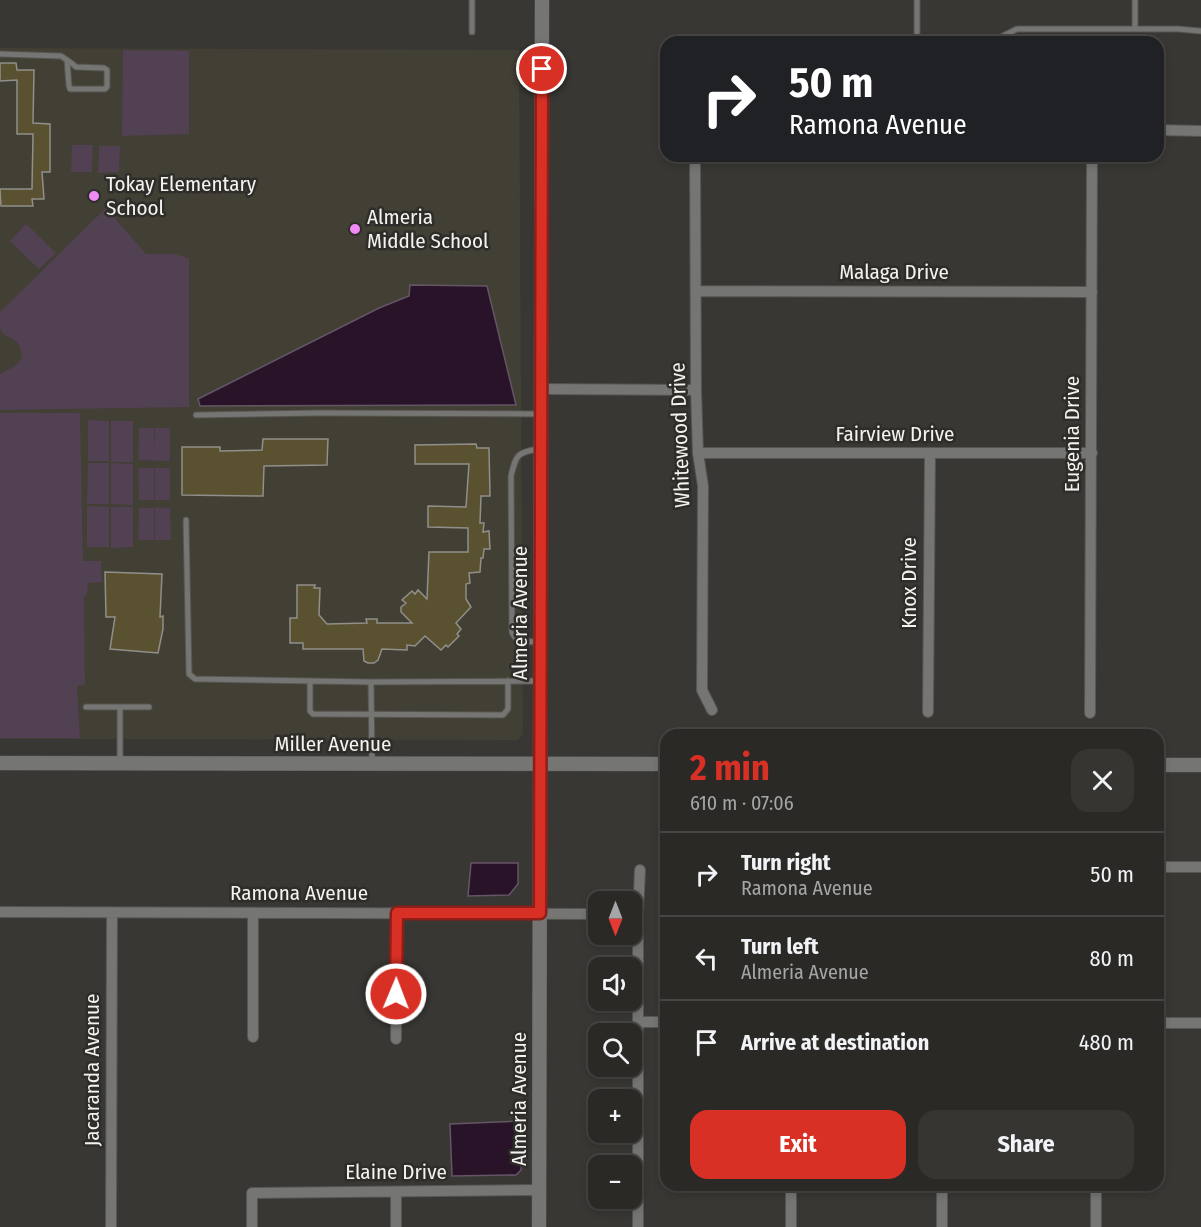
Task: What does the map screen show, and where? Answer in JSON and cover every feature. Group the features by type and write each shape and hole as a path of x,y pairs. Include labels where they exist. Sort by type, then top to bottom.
{"street":[{"name":"Almeria Avenue","path":"539,1227 542,0"},
{"path":"1164,130 1201,131"},
{"name":"Whitewood Drive","path":"695,162 696,390 698,453 703,486 702,690 712,710"},
{"name":"Eugenia Drive","path":"1090,713 1092,162"},
{"name":"Malaga Drive","path":"697,291 1092,292"},
{"path":"542,389 696,390"},
{"name":"Fairview Drive","path":"698,453 1092,453"},
{"name":"Knox Drive","path":"928,712 930,454"},
{"name":"Miller Avenue","path":"0,763 660,764"},
{"path":"1164,765 1201,765"},
{"path":"1164,867 1201,867"},
{"path":"638,891 640,870"},
{"name":"Ramona Avenue","path":"0,912 588,914"},
{"name":"Jacaranda Avenue","path":"111,1227 112,913"},
{"path":"253,1037 254,913"},
{"path":"396,1039 397,913"},
{"path":"636,945 639,1022 638,1227"},
{"path":"639,1022 660,1022"},
{"path":"1164,1023 1201,1023"},
{"name":"Elaine Drive","path":"252,1227 252,1193 540,1190"},
{"path":"791,1191 791,1227"},
{"path":"942,1191 942,1227"},
{"path":"1096,1191 1096,1227"},
{"path":"396,1192 396,1227"}],"lane":[{"path":"472,0 472,32"},
{"path":"917,0 917,36"},
{"path":"1135,0 1135,28"},
{"path":"1003,36 1017,29 1135,28 1201,31"},
{"path":"0,54 61,56 67,60 76,67 104,68 107,70 107,87 105,89 70,89 67,60"},
{"path":"196,415 542,414"},
{"path":"541,449 519,454 515,459 511,476 512,632 514,639 518,641 541,642"},
{"path":"186,520 189,674 195,680 540,681"},
{"path":"310,681 310,711 313,714 503,715 508,709 508,681"},
{"path":"370,682 372,765"},
{"path":"86,707 149,707"},
{"path":"120,707 120,764"}],"shaded area":[{"name":"Almeria Middle School","path":"0,48 519,50 523,733 521,737 517,740 0,739"},
{"path":"123,50 189,51 189,134 122,136"},
{"path":"72,145 93,145 92,172 71,172"},
{"path":"99,146 120,146 119,172 98,173"},
{"path":"106,208 146,254 174,254 189,258 189,407 0,410 0,374 15,366 22,358 19,345 5,335 0,328 0,312"},
{"path":"26,224 56,253 39,269 10,241"},
{"path":"410,285 487,286 516,405 200,406 198,399 379,308 409,296"},
{"path":"0,413 80,413 83,561 101,561 102,582 88,583 87,595 84,596 85,685 77,686 80,738 0,738"},
{"path":"88,420 109,421 109,461 88,461"},
{"path":"111,421 133,421 133,462 111,462"},
{"path":"139,428 154,428 154,453 155,428 170,428 170,461 138,460"},
{"path":"88,463 109,463 109,504 87,504"},
{"path":"111,463 133,464 133,505 111,504"},
{"path":"138,468 154,468 154,500 139,500"},
{"path":"155,468 170,468 170,500 155,500"},
{"path":"87,506 109,507 109,547 87,547"},
{"path":"111,507 133,507 133,547 111,548"},
{"path":"155,507 170,508 171,540 155,540"},
{"path":"139,508 154,508 154,540 138,540"},
{"path":"471,863 518,863 518,884 509,895 468,896"},
{"path":"523,1121 521,1170 516,1175 452,1176 450,1124"}],"building":[{"path":"0,63 16,63 17,70 34,70 33,123 50,124 50,172 42,172 44,199 32,199 33,206 1,206 0,189 32,189 33,134 17,134 17,80 0,81"},
{"path":"263,439 328,439 327,465 264,466 263,496 182,495 182,447 220,447 220,451 262,450"},
{"path":"476,444 477,448 489,448 490,496 481,496 480,523 484,523 483,532 489,531 490,549 484,549 480,572 469,573 470,583 466,584 466,599 471,607 456,623 461,629 457,634 459,636 448,647 446,645 441,650 425,636 415,646 407,645 407,650 382,649 378,660 374,663 364,661 363,649 303,649 303,643 290,643 290,618 297,618 297,585 315,585 314,588 320,588 319,615 327,624 367,623 366,619 377,619 377,623 412,623 401,612 401,607 406,603 402,600 412,591 415,594 418,590 427,599 429,552 468,552 468,528 428,527 428,506 466,507 469,464 415,464 415,445"},
{"path":"105,572 162,574 160,617 163,616 163,629 158,653 110,649 115,617 106,617"}],"place":[{"name":"Tokay Elementary School","path":"94,196"},
{"name":"Almeria Middle School","path":"355,229"}],"route":[{"path":"396,994 397,913 540,913 542,69"}]}
